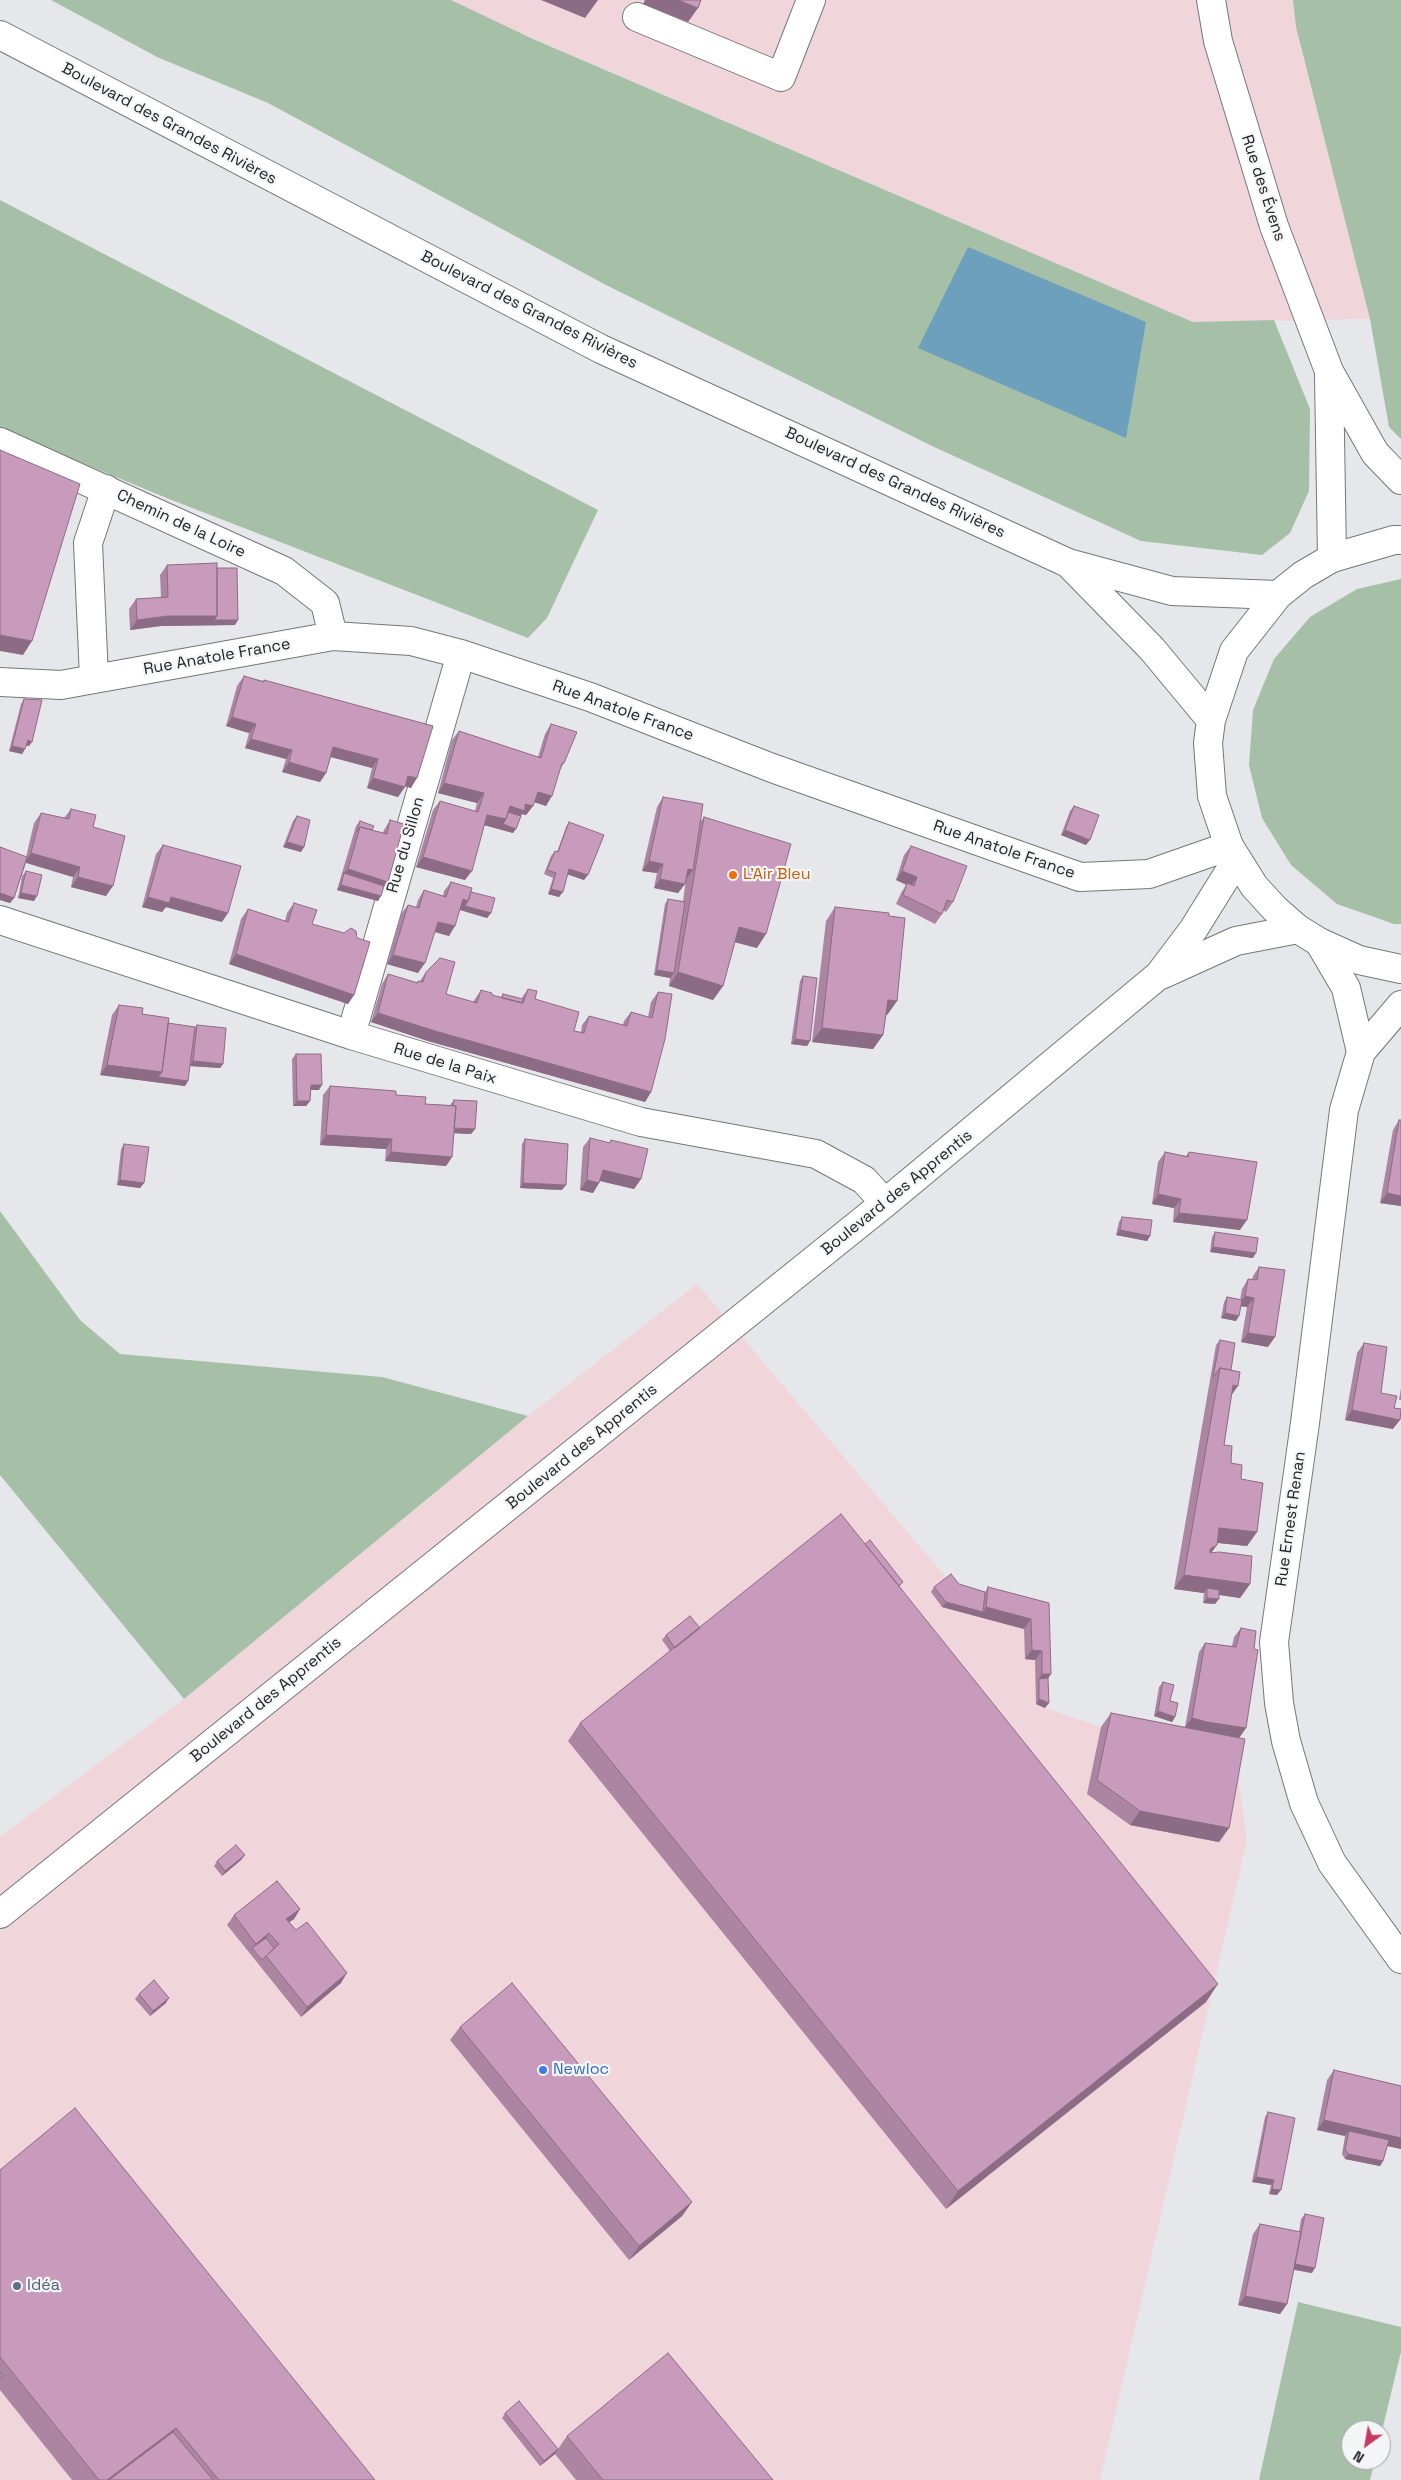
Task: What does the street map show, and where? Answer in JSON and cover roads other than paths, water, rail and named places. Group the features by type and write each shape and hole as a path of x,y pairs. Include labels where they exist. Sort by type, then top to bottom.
{"street":[{"path":"637,17 781,77 811,0"},
{"name":"Rue des Évens","path":"1211,0 1218,41 1274,226 1329,371 1375,453 1401,480"},
{"path":"1218,41 1222,0"},
{"name":"Boulevard des Grandes Rivières","path":"0,35 600,349 1068,562 1172,591 1278,595"},
{"name":"Rue des Évens","path":"1329,371 1332,558"},
{"name":"Chemin de la Loire","path":"0,442 284,571 325,603 333,636"},
{"path":"94,678 88,543 106,489"},
{"path":"1401,540 1394,540 1332,558 1303,575 1278,595 1234,651 1211,720 1208,743 1212,796 1233,854 1254,886 1275,909 1309,936 1359,960 1401,969"},
{"name":"Boulevard des Grandes Rivières","path":"1068,562 1152,649 1211,720"},
{"name":"Rue Anatole France","path":"0,682 61,685 333,636 411,641 461,654 590,698 772,768 1080,877 1149,874 1233,854"},
{"name":"Rue du Sillon","path":"351,1035 461,654"},
{"name":"Boulevard des Apprentis","path":"0,1914 886,1203 1159,975 1193,930 1233,854"},
{"name":"Rue de la Paix","path":"0,920 351,1035 640,1122 816,1154 864,1180 886,1203"},
{"name":"Boulevard des Apprentis","path":"1159,975 1236,941 1309,936"},
{"name":"Rue Ernest Renan","path":"1309,936 1346,988 1361,1052"},
{"name":"Rue Ernest Renan","path":"1401,1005 1361,1052 1344,1110 1274,1642 1279,1703 1286,1741 1304,1803 1332,1863 1401,1959"},
{"path":"1361,1052 1401,1033"}],"water":[{"path":"968,247 1146,322 1126,438 918,348"}],"place":[{"name":"L'Air Bleu","path":"733,875"},
{"name":"Newloc","path":"543,2070"},
{"name":"Idéa","path":"17,2286"}]}
